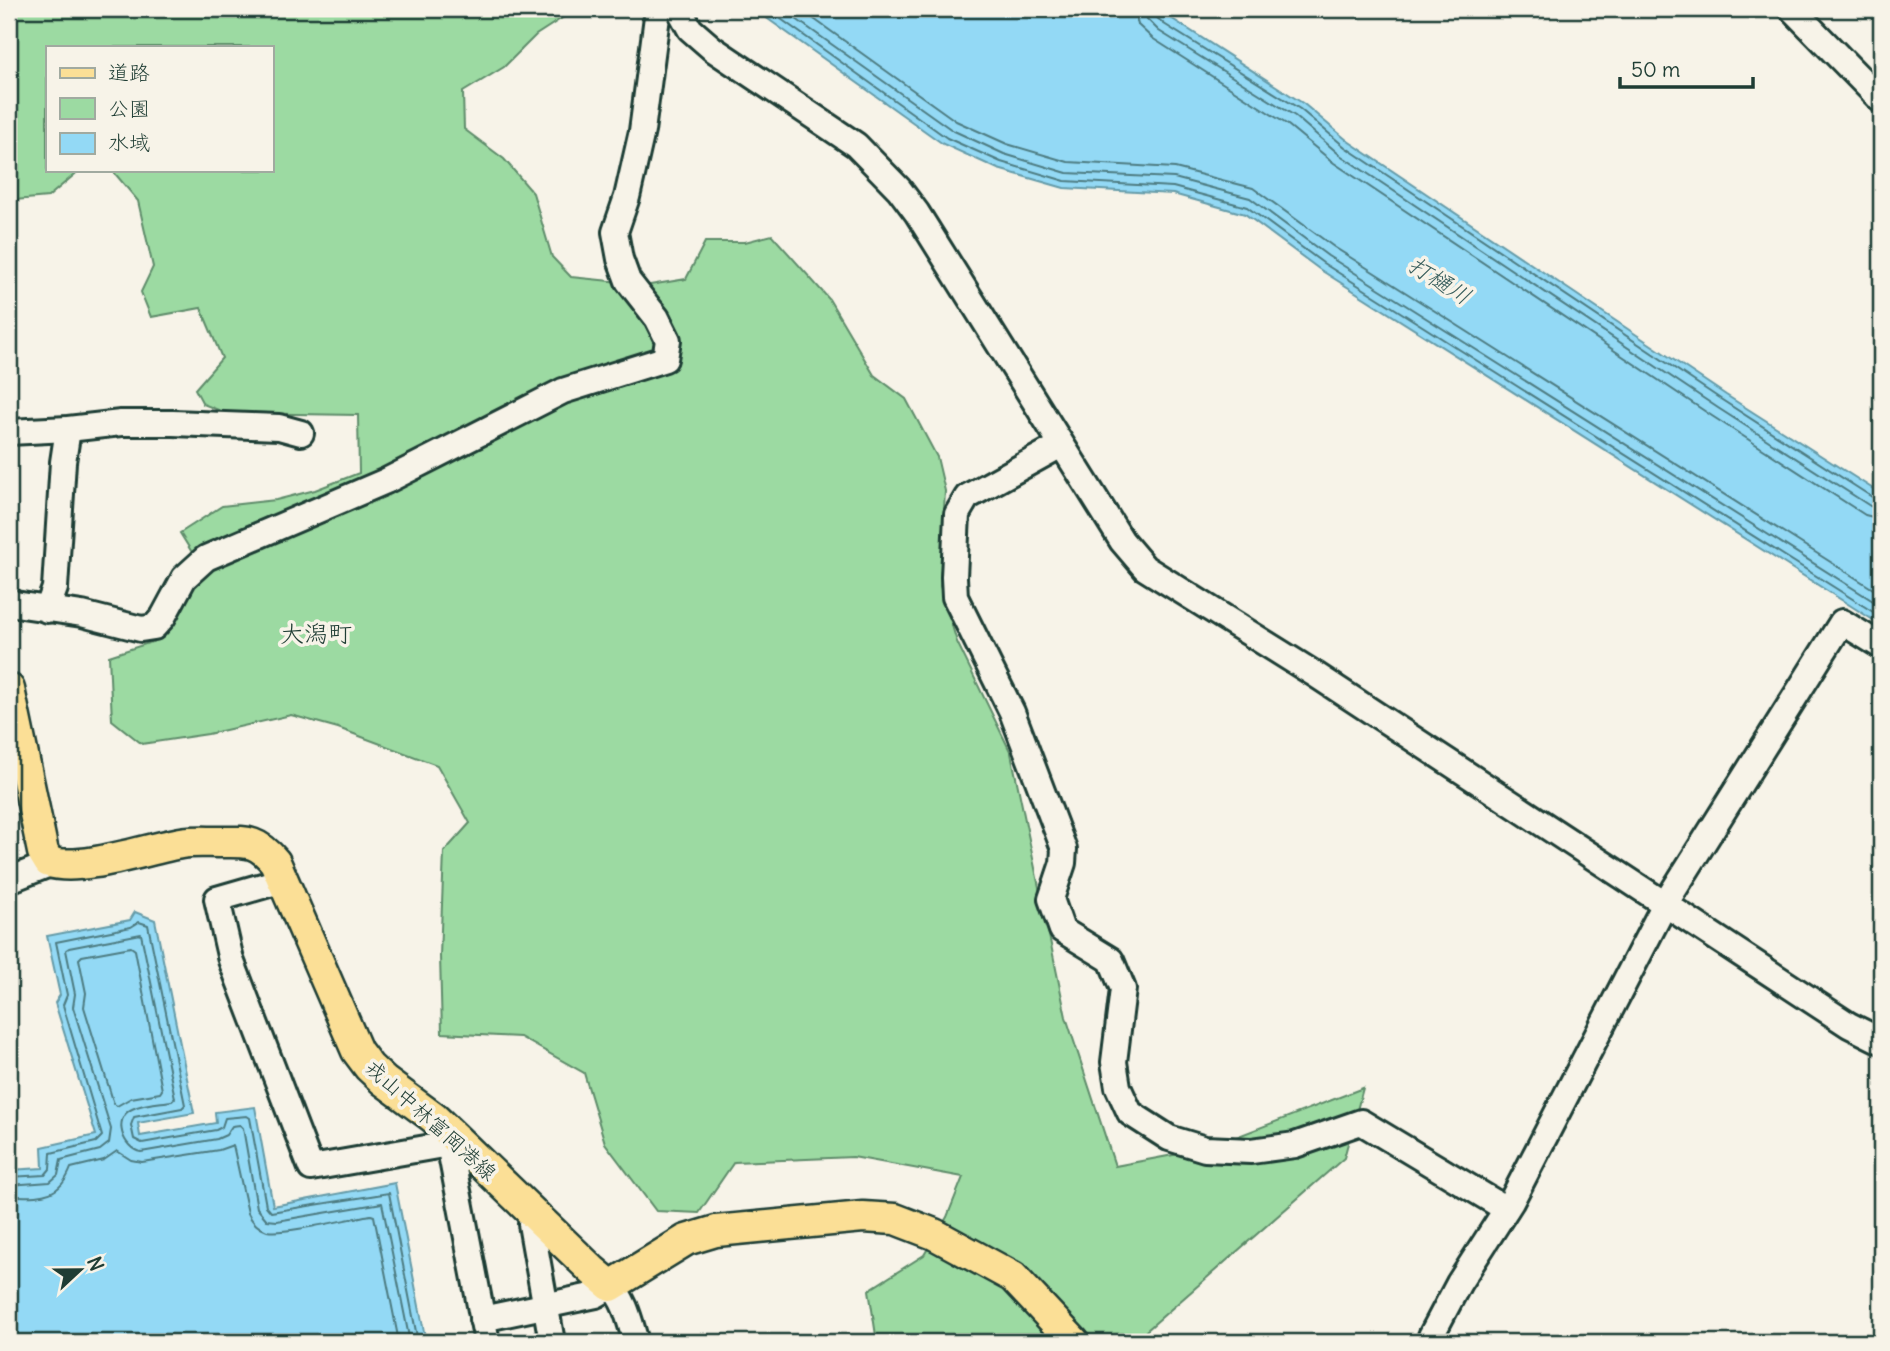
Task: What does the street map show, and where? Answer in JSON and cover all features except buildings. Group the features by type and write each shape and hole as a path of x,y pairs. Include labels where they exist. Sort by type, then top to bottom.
{"main road":[{"path":"9,689 43,852 49,862"},
{"name":"戎山中林富岡港線","path":"49,862 60,866 83,864 184,842 252,842 264,848 275,862 356,1051 369,1068 434,1118 452,1140 611,1286"},
{"path":"611,1286 686,1240 716,1231 863,1217 895,1219 934,1234 1013,1278 1074,1342"}],"street":[{"path":"9,601 47,610 82,614 141,629 154,627 163,617 184,578 206,558 386,481 563,391 665,359 668,340 657,318 628,281 615,232 627,197 642,131 658,9"},
{"path":"679,9 690,29 713,49 856,145 900,190 1122,541 1145,568 1313,673 1849,1025 1881,1041"},
{"path":"1793,9 1881,100"},
{"path":"9,432 121,423 173,423 279,426 301,433"},
{"path":"47,610 55,588 63,462 68,429"},
{"path":"1061,446 967,497 957,514 955,597 1012,712 1065,849 1051,899 1062,930 1111,960 1123,989 1114,1062 1118,1087 1130,1113 1169,1138 1205,1149 1251,1151 1295,1145 1361,1122 1506,1209"},
{"path":"1433,1342 1431,1336 1506,1209 1665,904 1842,622 1881,646"},
{"path":"9,880 49,862"},
{"path":"283,880 217,899 231,960 311,1168 452,1140 484,1331 545,1305 596,1295 611,1286 619,1294 636,1342"},
{"path":"536,1215 531,1224 552,1342"}],"green space":[{"path":"18,9 576,9 536,35 504,67 463,92 464,129 504,159 533,193 552,257 571,277 650,285 686,279 705,242 745,242 772,235 829,299 874,375 906,399 937,457 945,491 940,586 957,642 1011,753 1066,1017 1115,1166 1205,1149 1363,1088 1344,1158 1146,1331 1153,1342 877,1342 869,1290 924,1255 947,1217 963,1177 853,1157 734,1162 699,1213 656,1211 605,1143 584,1073 520,1037 442,1033 440,956 444,852 470,823 437,765 338,728 291,715 208,734 142,744 112,720 109,656 161,639 192,580 193,554 180,533 222,506 276,500 315,490 359,473 358,415 226,413 203,404 195,389 222,358 201,308 151,317 141,292 153,267 138,201 114,172 273,172 273,46 46,46 46,172 78,172 48,197 15,200 9,178 9,33 17,22"}],"water":[{"name":"打樋川","path":"754,9 1157,9 1304,104 1348,141 1726,395 1881,494 1881,625 1319,269 1245,214 1173,194 1064,188 998,169 943,144"},
{"path":"135,912 155,920 194,1113 138,1123 140,1136 216,1123 215,1112 255,1107 273,1206 395,1183 426,1342 9,1342 9,1170 43,1168 42,1147 96,1135 55,1003 60,995 47,936 130,920"}],"district":[{"name":"大潟町","path":"316,633"}]}
